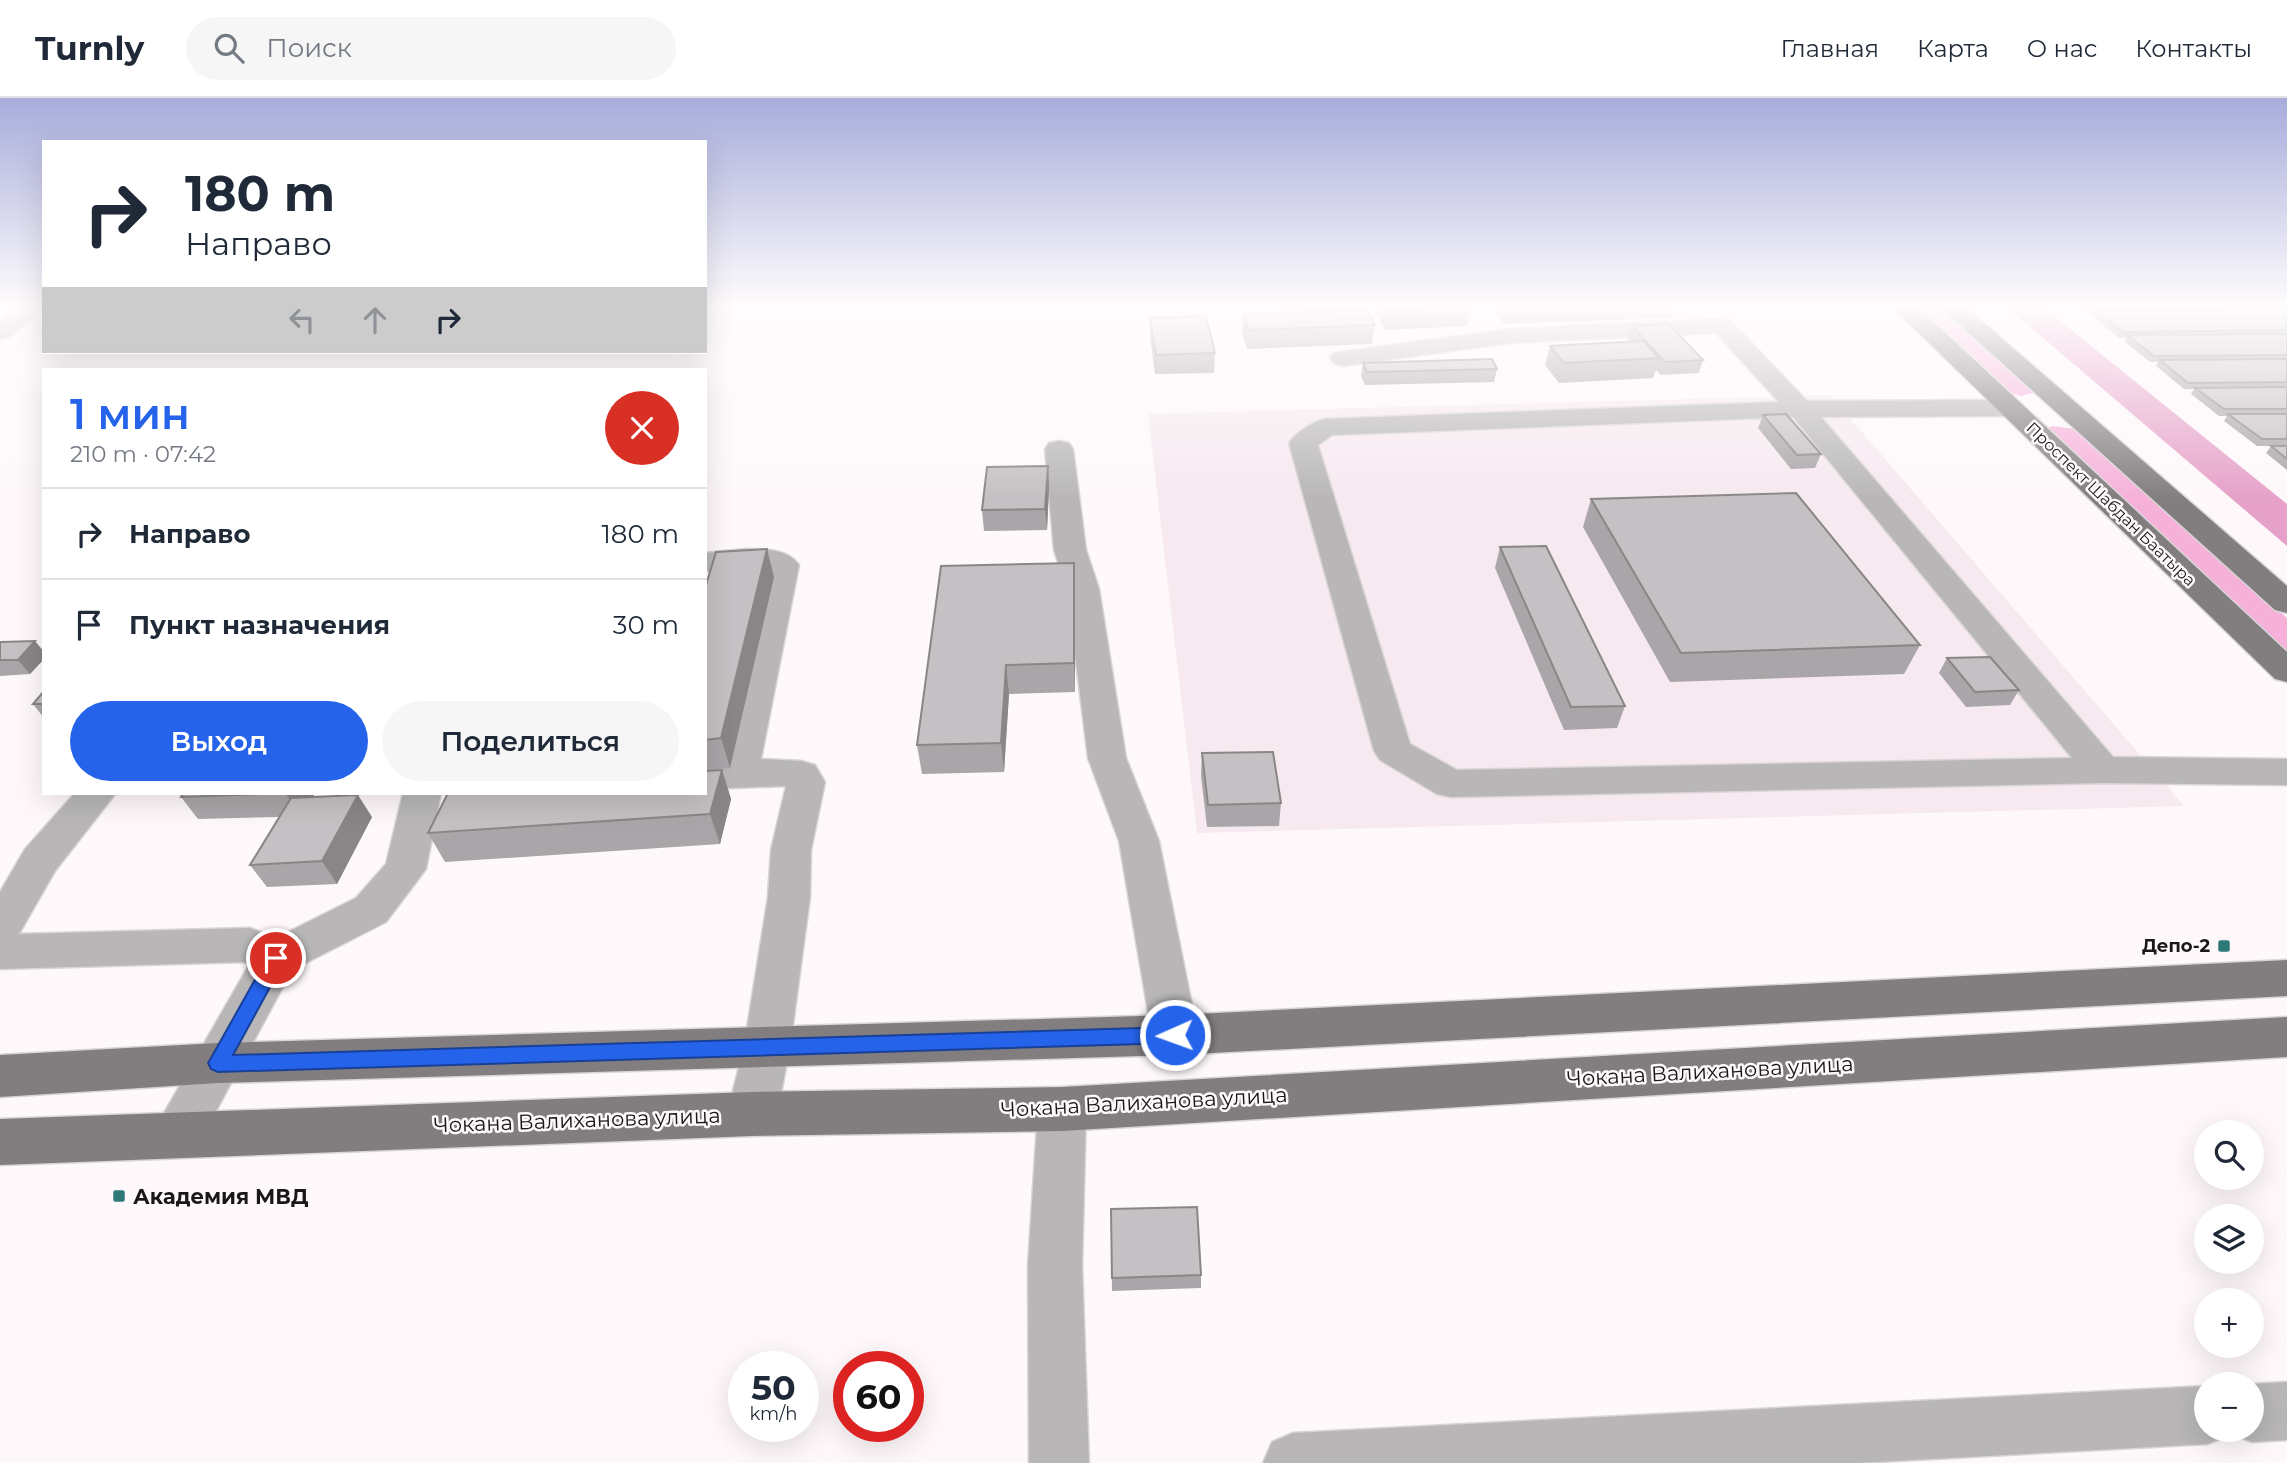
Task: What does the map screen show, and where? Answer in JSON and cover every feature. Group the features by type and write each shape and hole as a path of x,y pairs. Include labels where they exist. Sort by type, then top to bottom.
{"main road":[{"name":"Проспект Шабдан Баатыра","path":"1972,372 2287,671"},
{"path":"2024,372 2287,603"},
{"path":"2010,408 2065,408"},
{"path":"0,1076 218,1063 1175,1035 2287,978"},
{"name":"Чокана Валиханова улица","path":"0,1142 752,1114 1062,1109 2287,1037"}],"street":[{"path":"1765,372 1800,409 2103,769"},
{"path":"2010,408 1800,409 1325,427 1303,443 1393,751 1451,784 2103,769 2287,772"},
{"path":"1059,449 1070,550 1083,589 1107,758 1139,841 1175,1035"},
{"path":"707,562 766,559 776,560 783,565 745,741 742,762 748,772"},
{"path":"707,776 748,772 801,774 806,782 791,850 789,897 767,1047 752,1114"},
{"path":"0,929 40,860 94,795"},
{"path":"177,1134 276,958 371,910 405,869 422,795"},
{"path":"0,952 250,946 276,958"},
{"path":"1059,1463 1055,1266 1062,1109"},
{"path":"2264,1412 2287,1411"},
{"path":"1293,1463 1709,1452 2194,1416"}],"shaded area":[{"path":"1985,372 2010,372 2033,393 2021,396 2006,391"},
{"path":"2083,372 2123,372 2287,504 2287,546"},
{"path":"1830,395 2184,806 1197,833 1148,414"},
{"path":"2052,426 2075,429 2082,434 2287,618 2287,653 2050,434 2048,428"}],"building":[{"path":"2174,372 2287,372 2287,382 2188,383"},
{"path":"2287,387 2287,409 2224,409 2195,388"},
{"path":"1786,414 1821,454 1797,455 1763,415"},
{"path":"2228,414 2287,414 2287,439 2262,439"},
{"path":"2271,446 2287,446 2287,459"},
{"path":"1048,466 1045,509 982,510 987,467"},
{"path":"1796,493 1920,645 1681,653 1591,499"},
{"path":"1546,546 1625,706 1571,707 1500,547"},
{"path":"767,549 721,738 707,740 707,581 716,552"},
{"path":"1074,563 1074,663 1006,665 1001,743 917,745 941,566"},
{"path":"35,641 18,660 0,660 0,642"},
{"path":"1990,657 2019,690 1975,692 1947,658"},
{"path":"42,693 42,704 33,704"},
{"path":"1273,752 1281,803 1208,805 1202,753"},
{"path":"722,770 710,814 428,833 447,795 707,795 707,771"},
{"path":"182,795 234,795 181,797"},
{"path":"358,795 322,861 250,865 291,798"},
{"path":"1197,1207 1201,1275 1112,1278 1111,1209"}],"place":[{"name":"Депо-2","path":"2224,946"},
{"name":"Академия МВД","path":"119,1196"}],"route":[{"path":"276,958 218,1063 1175,1035"}]}
